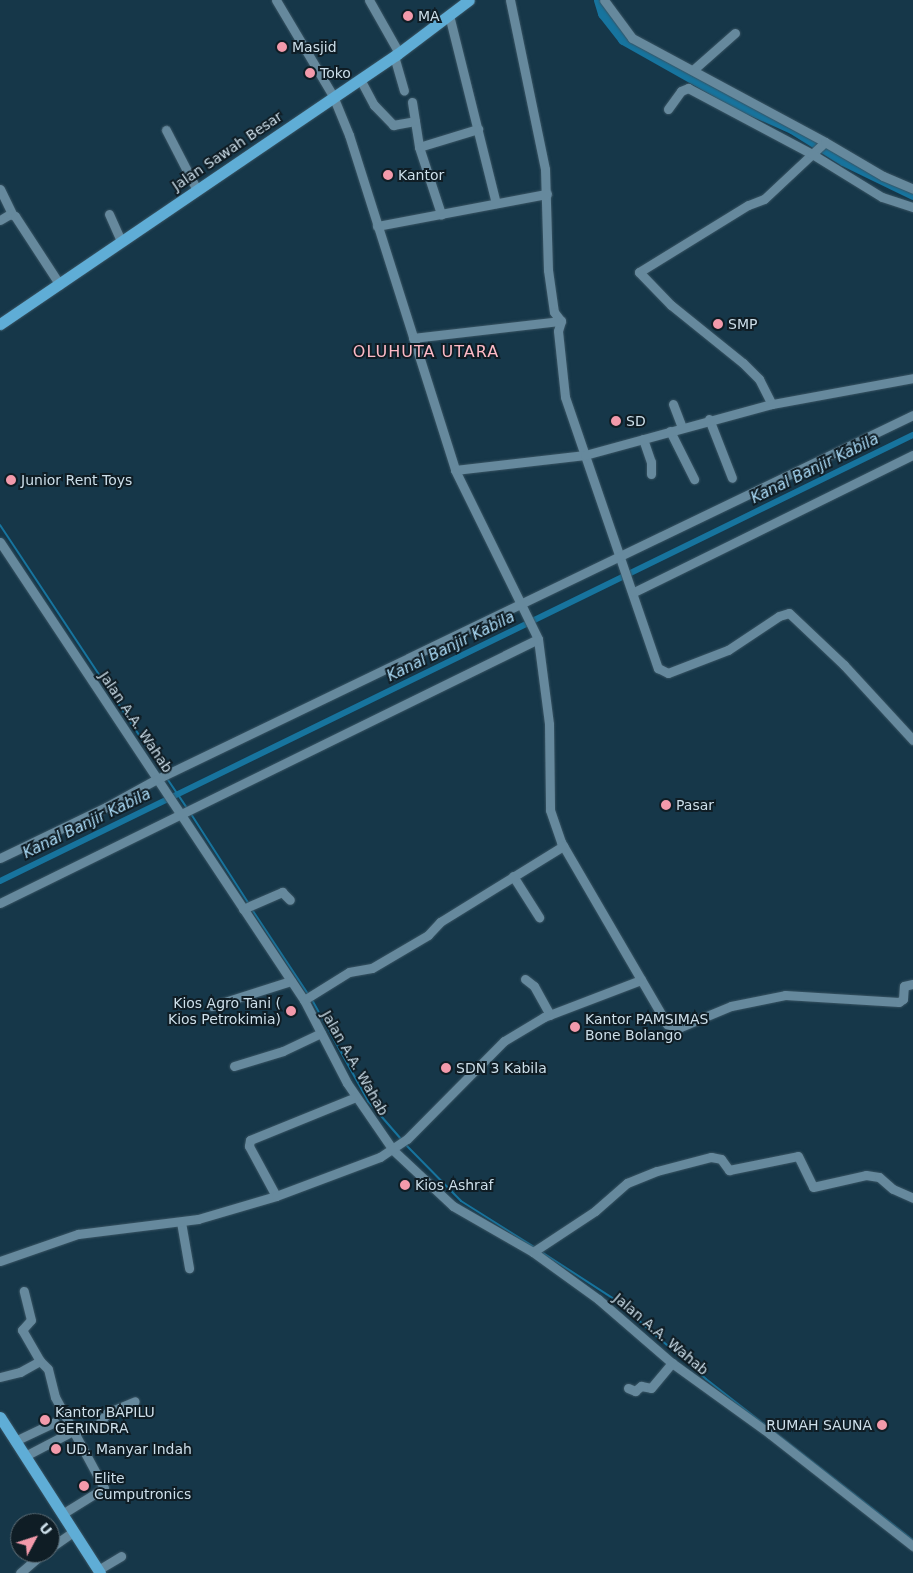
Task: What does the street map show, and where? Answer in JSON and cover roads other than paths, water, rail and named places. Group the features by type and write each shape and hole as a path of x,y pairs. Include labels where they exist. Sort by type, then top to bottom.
{"main road":[{"name":"Jalan Sawah Besar","path":"0,324 397,54 469,0"},
{"path":"2,1422 99,1572"}],"street":[{"path":"276,0 333,96 349,135 455,470 537,637 549,724 550,810 563,846 667,1024 678,1028 731,1006 785,994 899,1002 903,998 904,986 913,984"},
{"path":"369,0 397,54 404,91"},
{"path":"510,0 537,125 547,194 548,270 554,312 561,321"},
{"path":"604,0 632,38 694,70 819,148 882,197 913,207"},
{"path":"449,15 496,203"},
{"path":"694,70 735,33"},
{"path":"360,78 374,106 393,125 415,121"},
{"path":"668,109 681,91 688,88 913,189"},
{"path":"412,102 419,147 441,214"},
{"path":"419,147 478,129"},
{"path":"166,130 197,190"},
{"path":"772,404 759,379 743,363 670,305 639,272 744,207 764,199 819,148"},
{"path":"0,189 12,214 60,285"},
{"path":"377,226 547,194"},
{"path":"0,220 12,214"},
{"path":"110,214 121,241"},
{"path":"413,338 561,321"},
{"path":"561,321 558,332 563,387 658,668 668,673 728,650 779,616 789,613 844,664 913,740"},
{"path":"455,470 585,455 708,419 772,404 913,378"},
{"path":"673,404 682,427"},
{"path":"0,858 523,606 913,415"},
{"path":"708,419 732,478"},
{"path":"670,430 694,479"},
{"path":"643,439 651,462 651,474"},
{"path":"632,589 913,455"},
{"name":"Jalan A.A. Wahab","path":"0,542 177,811 248,907 291,982 307,998 321,1033 356,1097 396,1148 453,1206 537,1250 598,1299 672,1363 770,1434 913,1546"},
{"path":"0,903 177,811 537,637"},
{"path":"307,998 349,972 372,968 428,935 440,922 563,846"},
{"path":"513,876 539,917"},
{"path":"248,907 282,892 290,900"},
{"path":"525,979 532,984 550,1014"},
{"path":"0,1261 78,1234 181,1222 276,1196 342,1174 396,1148 407,1139 496,1046 550,1014 641,980"},
{"path":"212,1006 291,982"},
{"path":"234,1066 283,1051 321,1033"},
{"path":"276,1196 249,1146 250,1140 356,1097"},
{"path":"537,1250 627,1183 657,1171 711,1157 721,1159 729,1170 798,1156 813,1188 866,1174 879,1177 893,1189 913,1198"},
{"path":"181,1222 189,1268"},
{"path":"24,1292 31,1320 22,1330 40,1361 48,1369 51,1386 104,1488 62,1514"},
{"path":"0,1377 20,1372 40,1361"},
{"path":"628,1388 636,1391 641,1386 651,1388 672,1363"},
{"path":"25,1456 73,1431 98,1425 108,1413 135,1401"},
{"path":"16,1441 55,1422"},
{"path":"60,1541 73,1532"},
{"path":"99,1572 121,1556"},
{"path":"20,1573 32,1563"}],"waterway":[{"path":"599,0 603,13 623,39 742,106 792,128 843,160 913,194"},
{"name":"Kanal Banjir Kabila","path":"0,881 913,435"},
{"path":"0,525 164,773"},
{"name":"Kanal Banjir Kabila","path":"166,777 187,808"},
{"path":"191,814 249,904"},
{"path":"251,908 308,994"},
{"path":"311,998 368,1101 401,1139"},
{"path":"405,1144 461,1201 534,1247"},
{"path":"540,1251 614,1299 706,1379 913,1540"}],"place":[{"name":"MA","path":"408,16"},
{"name":"Masjid","path":"282,47"},
{"name":"Toko","path":"310,73"},
{"name":"Kantor","path":"388,175"},
{"name":"SMP","path":"718,324"},
{"name":"SD","path":"616,421"},
{"name":"Junior Rent Toys","path":"11,480"},
{"name":"Pasar","path":"666,805"},
{"name":"Kios Agro Tani ( Kios Petrokimia)","path":"291,1011"},
{"name":"Kantor PAMSIMAS Bone Bolango","path":"575,1027"},
{"name":"SDN 3 Kabila","path":"446,1068"},
{"name":"Kios Ashraf","path":"405,1185"},
{"name":"Kantor BAPILU GERINDRA","path":"45,1420"},
{"name":"RUMAH SAUNA","path":"882,1425"},
{"name":"UD. Manyar Indah","path":"56,1449"},
{"name":"Elite Cumputronics","path":"84,1486"}],"district":[{"name":"OLUHUTA UTARA","path":"426,352"}]}
